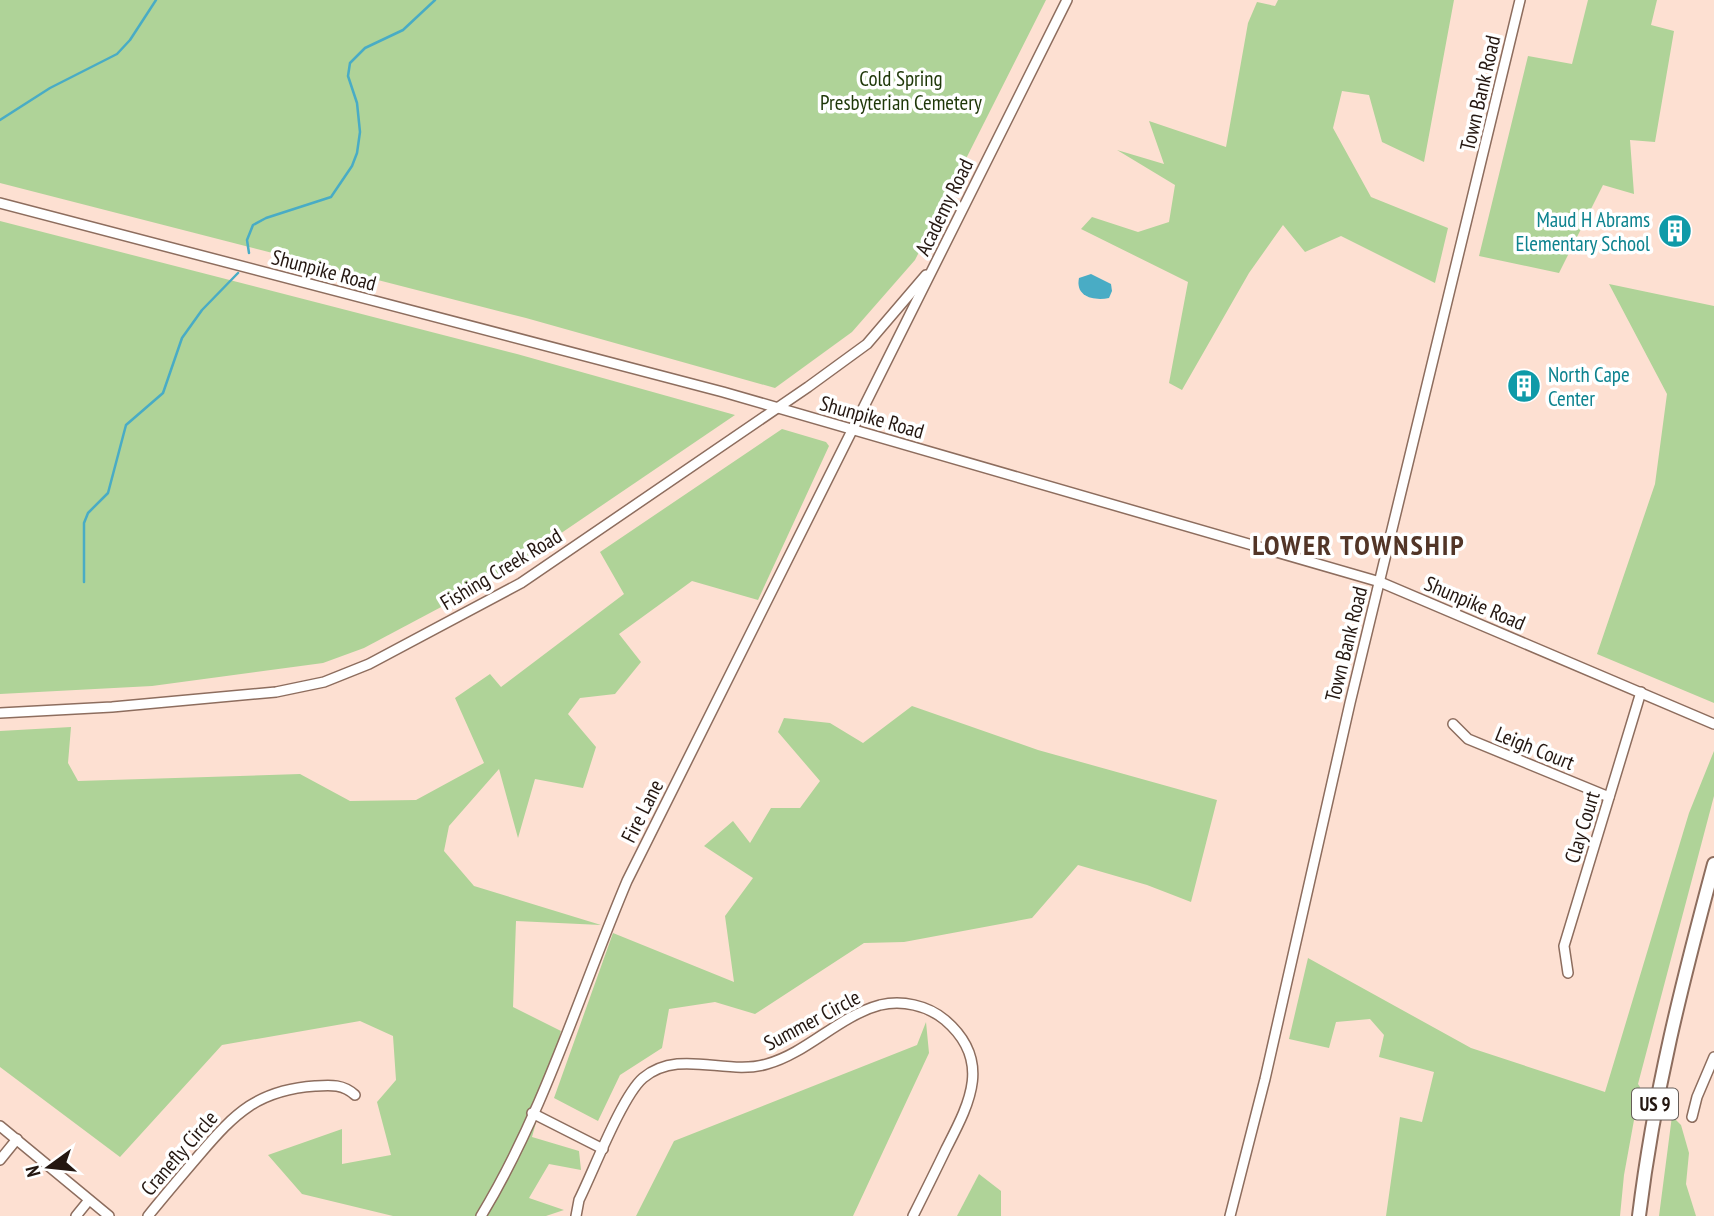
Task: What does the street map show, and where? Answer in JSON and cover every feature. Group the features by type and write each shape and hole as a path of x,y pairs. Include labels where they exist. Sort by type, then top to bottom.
{"highway":[{"name":"US 9","path":"1639,1216 1657,1093 1679,993 1714,864"},
{"name":"US 9","path":"1679,993 1714,887"}],"street":[{"name":"Academy Road","path":"853,430 1067,0"},
{"name":"Town Bank Road","path":"1230,1216 1265,1079 1350,703 1520,0"},
{"name":"Shunpike Road","path":"0,203 778,408 1380,582 1714,724"},
{"name":"Fishing Creek Road","path":"0,713 112,707 276,692 344,675 369,664 521,583 778,408 867,344 936,263"},
{"name":"Fire Lane","path":"481,1216 501,1184 569,1031 627,881 853,430"},
{"name":"Clay Court","path":"1568,974 1564,946 1641,692"},
{"name":"Leigh Court","path":"1453,723 1468,739 1609,797"},
{"name":"Summer Circle","path":"576,1216 579,1200 603,1149 634,1087 641,1079 660,1067 682,1063 742,1068 768,1064 871,1008 895,1003 919,1006 941,1017 959,1035 970,1057 973,1083 968,1108 912,1216"},
{"path":"1692,1117 1697,1097 1714,1057"},
{"name":"Cranefly Circle","path":"148,1216 226,1123 249,1104 278,1092 301,1087 335,1085 355,1095"},
{"path":"532,1113 603,1149"},
{"path":"0,1126 109,1216"},
{"path":"0,1160 17,1139"},
{"path":"76,1216 89,1200"}],"green space":[{"name":"Cold Spring Presbyterian Cemetery","path":"0,0 1046,0 915,260 852,332 775,388 526,318 0,183"},
{"path":"1278,0 1454,0 1424,162 1382,142 1369,95 1342,91 1333,128 1371,197 1448,228 1435,283 1341,236 1305,252 1283,225 1249,273 1182,390 1169,383 1188,282 1081,229 1092,217 1138,232 1169,222 1175,185 1117,150 1164,164 1149,121 1226,147 1248,23 1257,2 1275,6"},
{"path":"1588,0 1657,0 1651,25 1674,31 1655,142 1630,140 1634,194 1603,185 1559,273 1479,256 1528,56 1572,64"},
{"path":"0,221 517,354 735,415 492,580 364,648 323,663 152,686 0,694"},
{"path":"1609,284 1714,306 1714,703 1597,654 1655,484 1667,394"},
{"path":"782,429 826,442 829,446 758,600 692,581 619,634 641,662 615,694 580,698 568,714 596,747 583,788 535,779 518,838 499,769 449,826 444,851 474,886 601,925 516,921 513,1007 561,1031 532,1137 579,1151 581,1170 549,1164 529,1198 564,1210 546,1216 393,1216 302,1194 268,1155 342,1129 342,1164 391,1155 377,1102 396,1080 393,1036 360,1021 222,1045 120,1157 0,1067 0,731 71,727 68,763 78,781 300,774 350,801 416,800 484,763 455,698 490,674 501,687 624,594 600,552"},
{"path":"912,706 1038,750 1217,800 1191,902 1147,885 1078,865 1032,918 904,942 864,943 755,1014 715,1002 669,1009 662,1048 620,1075 598,1121 554,1098 613,933 734,982 725,916 753,878 704,846 733,821 750,843 771,808 800,808 820,781 778,732 784,718 830,723 863,743"},
{"path":"1714,751 1714,796 1638,1084 1640,1087 1624,1175 1620,1216 1386,1216 1400,1117 1422,1122 1434,1072 1379,1057 1384,1035 1370,1019 1336,1022 1329,1048 1289,1039 1308,958 1471,1048 1605,1092 1689,813"},
{"path":"926,1022 929,1053 853,1216 636,1216 674,1141 917,1045"},
{"path":"1672,1116 1681,1125 1689,1153 1686,1184 1696,1216 1659,1216"},
{"path":"979,1174 1001,1191 1001,1216 957,1216"}],"water":[{"path":"1091,274 1111,284 1109,298 1092,298 1080,290 1079,278"}],"waterway":[{"path":"0,120 50,88 117,54 130,40 156,0"},
{"path":"249,253 247,240 253,225 266,218 331,197 352,166 360,132 357,103 348,76 350,63 365,48 403,30 435,0"},
{"path":"84,582 84,523 88,513 108,493 126,425 163,393 182,338 202,310 238,273"}],"place":[{"name":"Maud H Abrams Elementary School","path":"1675,231"},
{"name":"North Cape Center","path":"1524,386"}],"district":[{"name":"LOWER TOWNSHIP","path":"1359,544"}]}
